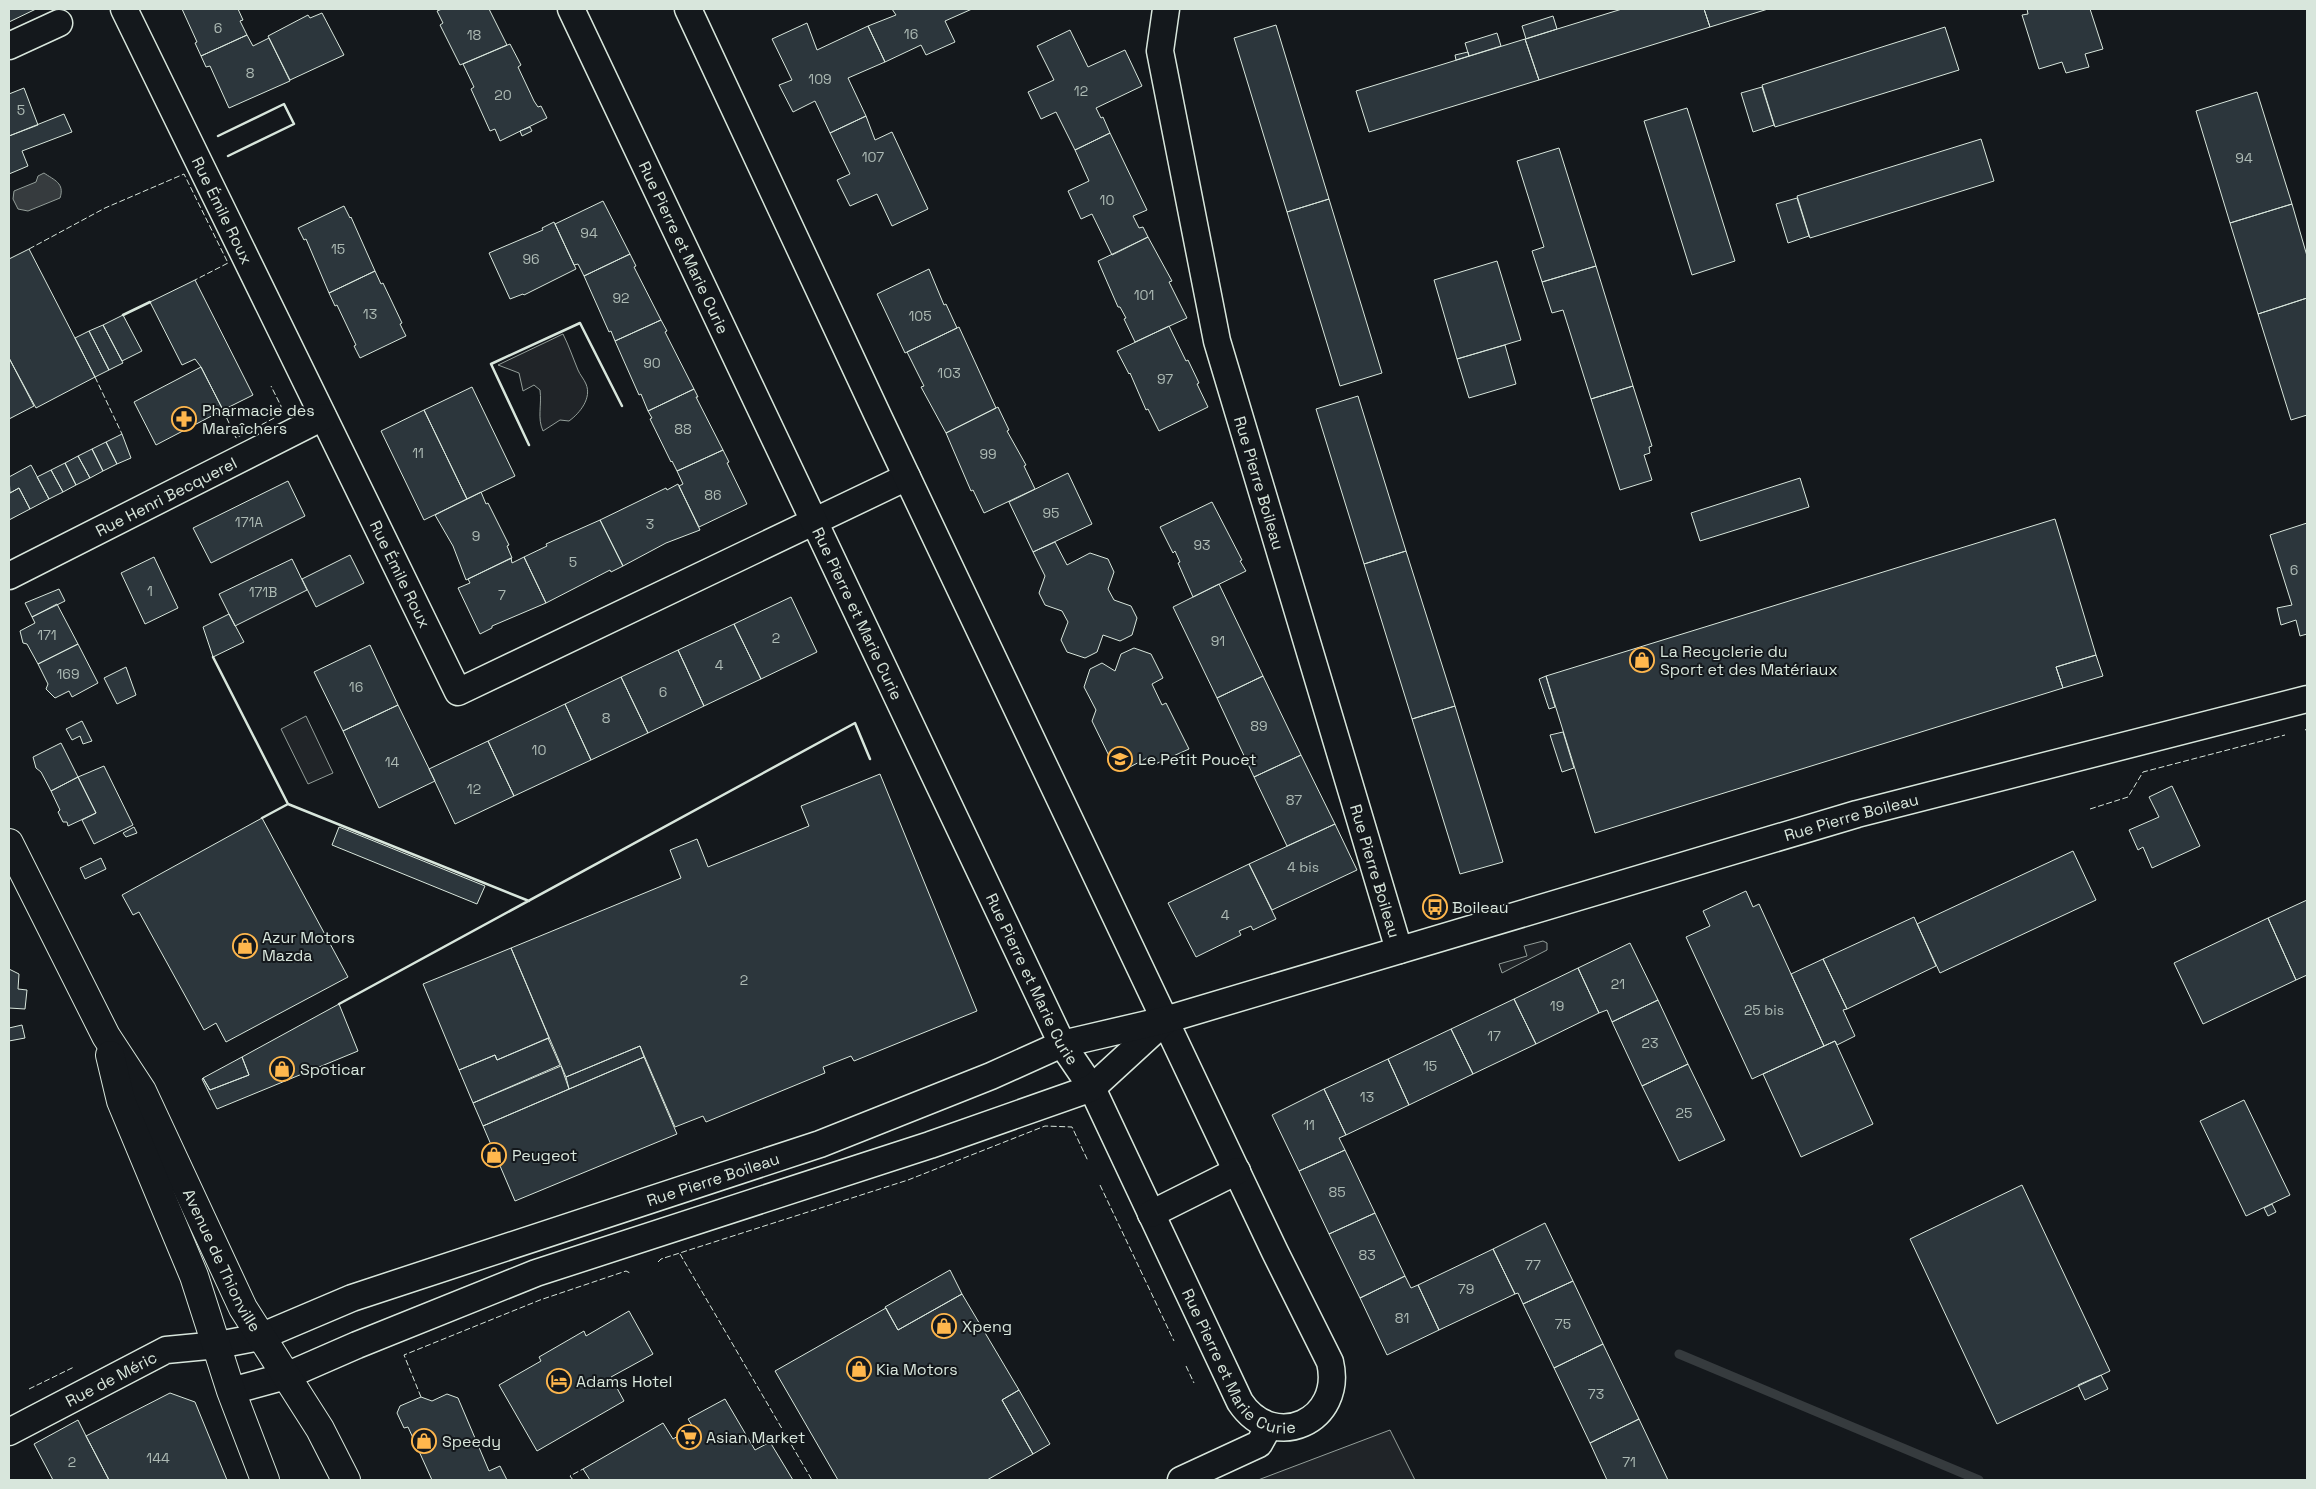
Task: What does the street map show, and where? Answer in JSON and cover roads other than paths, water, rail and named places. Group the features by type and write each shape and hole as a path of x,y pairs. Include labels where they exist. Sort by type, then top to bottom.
{"main road":[{"name":"Avenue de Thionville","path":"9,843 106,1036 142,1091 243,1308 260,1338 320,1429 346,1480"},
{"name":"Avenue de Thionville","path":"106,1036 121,1101 194,1276 232,1391 265,1480"}],"street":[{"name":"Rue Émile Roux","path":"124,9 458,692 907,477"},
{"name":"Rue Pierre et Marie Curie","path":"571,9 1062,1044 1092,1088 1240,1402 1252,1417 1269,1426 1287,1428 1297,1426 1315,1416 1323,1408 1331,1391 1332,1371 1330,1362 1237,1171 907,477 688,9"},
{"name":"Rue Pierre Boileau","path":"1166,9 1160,51 1217,341 1399,950"},
{"path":"9,46 59,23"},
{"name":"Rue Henri Becquerel","path":"9,576 323,417"},
{"name":"Rue Pierre Boileau","path":"218,1345 260,1338 352,1298 820,1144 991,1076 1062,1044 1166,1020 1857,814 2307,699"},
{"name":"Rue Pierre Boileau","path":"232,1391 286,1376 536,1273 930,1145 1092,1088 1166,1020"},
{"path":"1151,1214 1237,1171"},
{"name":"Rue de Méric","path":"9,1432 166,1350 218,1345"},
{"path":"320,1429 310,1388 322,1361"},
{"path":"1181,1480 1259,1444 1269,1426"}],"waterway":[{"path":"1679,1354 1979,1480"}],"place":[{"name":"Pharmacie des Maraîchers","path":"184,419"},
{"name":"La Recyclerie du Sport et des Matériaux","path":"1642,660"},
{"name":"Le Petit Poucet","path":"1120,759"},
{"name":"Boileau","path":"1435,907"},
{"name":"Azur Motors Mazda","path":"245,946"},
{"name":"Spoticar","path":"282,1069"},
{"name":"Peugeot","path":"494,1155"},
{"name":"Xpeng","path":"944,1326"},
{"name":"Kia Motors","path":"859,1369"},
{"name":"Adams Hotel","path":"559,1381"},
{"name":"Asian Market","path":"689,1437"},
{"name":"Speedy","path":"424,1441"}]}
